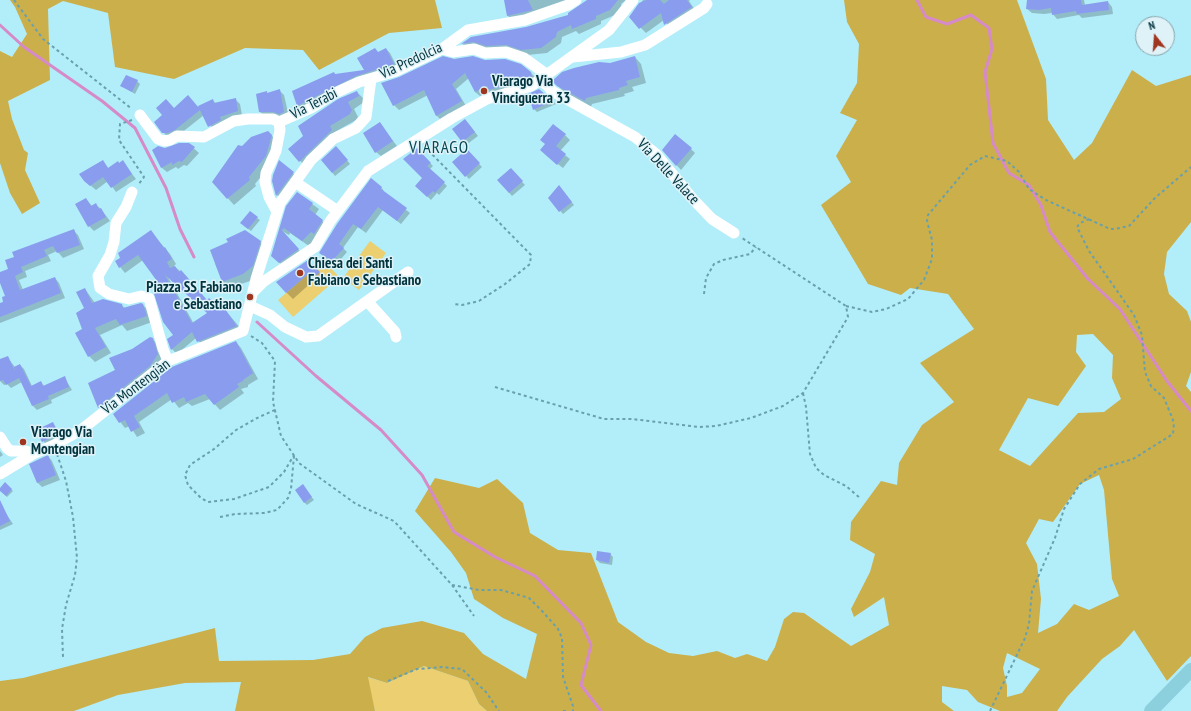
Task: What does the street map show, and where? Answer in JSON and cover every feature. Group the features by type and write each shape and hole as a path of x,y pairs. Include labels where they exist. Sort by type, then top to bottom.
{"main road":[{"path":"1152,711 1191,670"}],"street":[{"name":"Via Predolcia","path":"253,292 276,212 280,203 316,155 333,140 356,128 366,117 371,79 396,71 442,48 468,30 525,20 568,5 576,0"},
{"path":"243,331 253,292 263,282 315,247 338,211 368,171 418,139 487,99 531,86 609,30 633,0"},
{"path":"571,57 621,52 646,45 704,8 707,4"},
{"name":"Via Delle Valace","path":"442,48 453,52 474,49 485,53 506,52 524,58 542,77 552,91 636,137 656,154 692,198 712,219 734,233"},
{"name":"Via Terabi","path":"276,212 269,197 265,182 266,173 276,151 280,130 279,122 311,108 335,93 359,82 371,79"},
{"path":"138,117 158,139 164,141 178,136 204,137 234,121 248,119 273,119 279,122"},
{"path":"295,182 338,211"},
{"path":"132,192 126,207 116,223 114,242 110,255 98,276 100,288 109,294 129,299 141,296 149,298 163,349 168,361"},
{"path":"250,306 270,315 285,328 306,337 318,336 408,272"},
{"path":"367,301 395,332 396,337"},
{"name":"Via Montengiàn","path":"0,474 33,454 54,445 80,430 168,361 243,331"},
{"path":"0,437 7,448 11,451 26,450 33,454"}],"path":[{"path":"14,0 43,40 138,117 120,124 119,140 144,178 132,192"},
{"path":"418,139 531,255 530,264 505,284 479,301 462,306 453,304"},
{"path":"734,233 846,306 872,312 886,309 908,299 924,280 932,259 932,240 927,221 928,215 970,165 985,156 1007,161 1019,172 1029,189 1046,200 1110,229 1121,229 1130,226 1155,198 1191,167"},
{"path":"990,711 1025,638 1029,624 1032,591 1055,538 1064,509 1080,484 1098,469 1133,459 1173,434 1174,423 1164,398 1151,386 1145,372 1142,335 1134,315 1089,251 1077,227 1080,223 1089,220"},
{"path":"704,294 706,278 714,264 723,260 750,254 756,247"},
{"path":"496,387 604,419 632,419 699,427 716,426 767,413 783,406 803,393 848,317 846,306"},
{"path":"243,331 262,343 276,361 273,402 281,436 299,463 356,504 394,522 452,585 474,616"},
{"path":"803,393 806,407 810,454 816,468 824,475 846,486 860,498"},
{"path":"275,410 236,430 214,449 190,465 185,475 188,484 201,498 208,502 234,499 269,486 284,472 294,455"},
{"path":"54,445 66,481 74,517 76,558 75,575 66,605 62,630 63,657"},
{"path":"220,517 235,514 264,513 277,510 288,498 291,489 294,455"},
{"path":"452,585 479,590 501,590 519,594 529,598 543,612 558,629 562,638 563,677 573,706 573,711"},
{"path":"388,681 417,669 442,667 462,669 486,692 499,711"}],"shaded area":[{"path":"10,0 435,0 442,28 389,33 319,70 303,50 245,48 174,79 115,67 108,13 63,1 48,9 50,80 8,101 12,119 24,150 28,153 25,170 40,203 22,214 10,193 0,163 0,51 12,57 27,34 15,7"},
{"path":"844,0 1017,0 1046,79 1048,120 1074,160 1092,143 1132,70 1156,86 1191,75 1191,222 1167,252 1164,274 1169,294 1187,311 1191,322 1191,372 1186,386 1191,392 1191,656 1167,681 1134,630 1120,646 1102,659 1067,697 1057,711 1000,711 978,702 967,690 942,686 942,702 954,711 487,711 479,704 468,681 424,666 387,683 368,677 375,711 235,711 241,682 185,683 118,695 74,711 0,711 0,681 23,678 215,628 219,661 313,660 350,654 365,637 382,628 422,621 464,633 483,654 526,679 537,634 503,618 474,599 466,573 451,552 415,511 435,478 479,488 497,479 523,503 530,533 558,550 591,553 618,622 646,642 669,653 693,656 717,651 735,658 747,654 767,661 775,647 784,619 793,612 804,613 851,646 889,625 884,597 854,617 851,609 870,572 875,554 850,540 851,522 881,481 897,485 899,463 922,425 954,402 920,363 974,329 948,294 910,288 901,295 868,284 821,205 851,182 836,156 857,120 840,113 857,83 859,44 847,22","holes":["1093,334 1113,355 1112,378 1121,399 1104,412 1078,413 1030,466 999,450 1028,398 1058,406 1086,366 1076,352 1077,335","1099,475 1104,490 1112,579 1119,596 1089,610 1074,604 1057,624 1038,633 1041,599 1037,564 1026,543 1039,519 1053,522 1080,484","1007,653 1040,669 1022,693 1007,697 1007,686 1003,668"]},
{"path":"370,241 386,253 359,290 343,278"},
{"path":"322,258 339,277 293,317 278,300 307,275 313,265"},
{"path":"424,666 468,681 479,704 487,711 375,711 367,677 387,683"}],"building":[{"path":"504,0 528,0 533,10 507,16"},
{"path":"587,0 618,0 610,10 596,16 596,19 572,29 571,25 557,32 556,37 541,48 521,50 506,45 486,46 473,42 461,44 471,37 526,27 568,15 568,13"},
{"path":"646,0 660,0 664,4 669,0 687,0 692,7 664,25 661,13 639,29 629,17 639,3"},
{"path":"1027,0 1081,0 1082,5 1108,1 1109,10 1077,14 1076,11 1052,15 1051,8 1039,10 1026,9"},
{"path":"375,48 378,52 386,48 394,64 356,76 297,106 292,91 334,72 335,74 364,70 357,58"},
{"path":"443,56 454,59 473,56 485,60 505,59 521,64 531,72 532,77 528,80 521,82 520,80 489,90 487,86 475,92 465,73 452,84 462,101 436,116 424,90 393,106 381,83 399,77"},
{"path":"635,56 640,77 626,81 628,85 619,88 619,90 586,98 585,101 557,86 552,81 562,72 574,68 599,62 610,63"},
{"path":"126,75 138,80 132,92 120,86"},
{"path":"280,89 284,112 279,114 273,112 259,112 256,94 267,91 267,93"},
{"path":"539,89 553,101 533,110 528,94"},
{"path":"357,91 359,96 348,102 352,110 350,114 330,126 332,130 299,162 288,149 303,136 298,126 338,99"},
{"path":"188,95 199,108 198,106 213,99 214,103 236,98 238,111 220,117 221,120 208,127 200,110 175,130 168,133 162,133 154,122 162,115 156,108 166,99 174,108"},
{"path":"465,119 475,132 462,142 452,129"},
{"path":"380,122 393,141 375,153 363,133"},
{"path":"553,124 566,134 556,146 566,154 557,165 540,150 545,144 540,140"},
{"path":"268,131 272,135 266,156 249,177 250,180 227,199 212,182 238,145 242,146 251,137"},
{"path":"675,134 692,148 676,166 662,150"},
{"path":"179,143 189,143 195,147 182,162 179,161 172,165 172,162 161,168 152,150 158,146 165,148"},
{"path":"336,146 348,160 332,173 321,160"},
{"path":"417,148 431,163 427,166 445,182 435,193 433,191 427,197 415,186 422,178 403,159"},
{"path":"467,149 480,163 465,177 452,162"},
{"path":"103,160 108,168 118,161 119,163 123,160 132,174 111,188 103,177 90,186 79,174"},
{"path":"279,160 294,172 276,196 272,181"},
{"path":"511,168 523,181 509,193 497,180"},
{"path":"371,178 382,187 381,189 407,208 397,221 378,207 361,229 353,224 339,244 344,248 332,261 319,253 337,224"},
{"path":"559,185 572,202 559,212 548,198"},
{"path":"297,192 313,203 309,209 323,220 314,234 311,232 302,241 284,228 282,230 280,228 299,249 279,263 271,256 286,206"},
{"path":"86,198 91,206 96,203 106,217 88,227 75,204"},
{"path":"250,211 258,217 248,229 240,223"},
{"path":"74,229 80,245 57,253 53,246 44,250 47,256 21,267 23,272 15,276 20,290 55,277 61,293 0,317 0,303 3,302 2,297 5,296 0,283 0,272 8,269 5,260 14,257 12,252"},
{"path":"151,230 164,248 165,247 172,259 167,262 170,268 175,266 179,272 181,270 207,300 209,298 223,310 225,309 237,326 197,342 192,332 171,350 167,339 173,335 163,322 154,294 162,288 138,255 119,268 115,261 120,258 118,253","holes":["165,275 207,313 192,323"]},
{"path":"245,230 261,241 253,266 243,274 222,282 210,250 228,242 226,239"},
{"name":"Chiesa dei Santi Fabiano e Sebastiano","path":"308,260 320,272 311,280 307,275 286,293 276,282"},
{"path":"85,288 92,303 103,299 122,304 123,308 141,303 143,304 147,316 120,325 116,319 95,328 106,347 88,357 75,333 82,329 76,313 84,308 76,292"},
{"path":"150,337 153,338 158,354 150,366 98,408 88,383 115,370 109,358 132,349"},
{"path":"236,341 253,373 237,384 239,387 214,405 205,394 186,402 184,397 172,403 167,393 134,416 140,427 131,432 125,420 119,423 113,414 172,367"},
{"path":"8,356 15,371 14,367 20,364 31,386 41,381 43,386 65,376 69,387 48,396 49,399 32,406 19,378 6,385 3,380 0,381 0,359"},
{"path":"53,422 59,434 42,442 36,430"},
{"path":"48,455 56,475 37,483 29,464"},
{"path":"5,482 12,489 6,496 0,491 0,488"},
{"path":"303,484 312,497 304,503 295,490"},
{"path":"0,500 10,521 0,526"},
{"path":"597,551 611,553 609,563 596,560"}],"waterway":[{"path":"917,0 926,17 947,24 971,15 989,28 992,49 985,72 993,143 1009,173 1029,185 1041,205 1050,232 1088,279 1120,309 1167,381 1191,411"},
{"path":"0,25 24,47 102,101 135,128 166,188 180,229 194,257"},
{"path":"257,322 316,376 381,430 422,475 454,532 495,557 535,576 581,623 591,645 581,685 601,711"}],"place":[{"name":"Viarago Via Vinciguerra 33","path":"484,91"},
{"name":"Chiesa dei Santi Fabiano e Sebastiano","path":"300,273"},
{"name":"Piazza SS Fabiano e Sebastiano","path":"250,297"},
{"name":"Viarago Via Montengian","path":"23,442"}],"district":[{"name":"VIARAGO","path":"439,148"}]}
